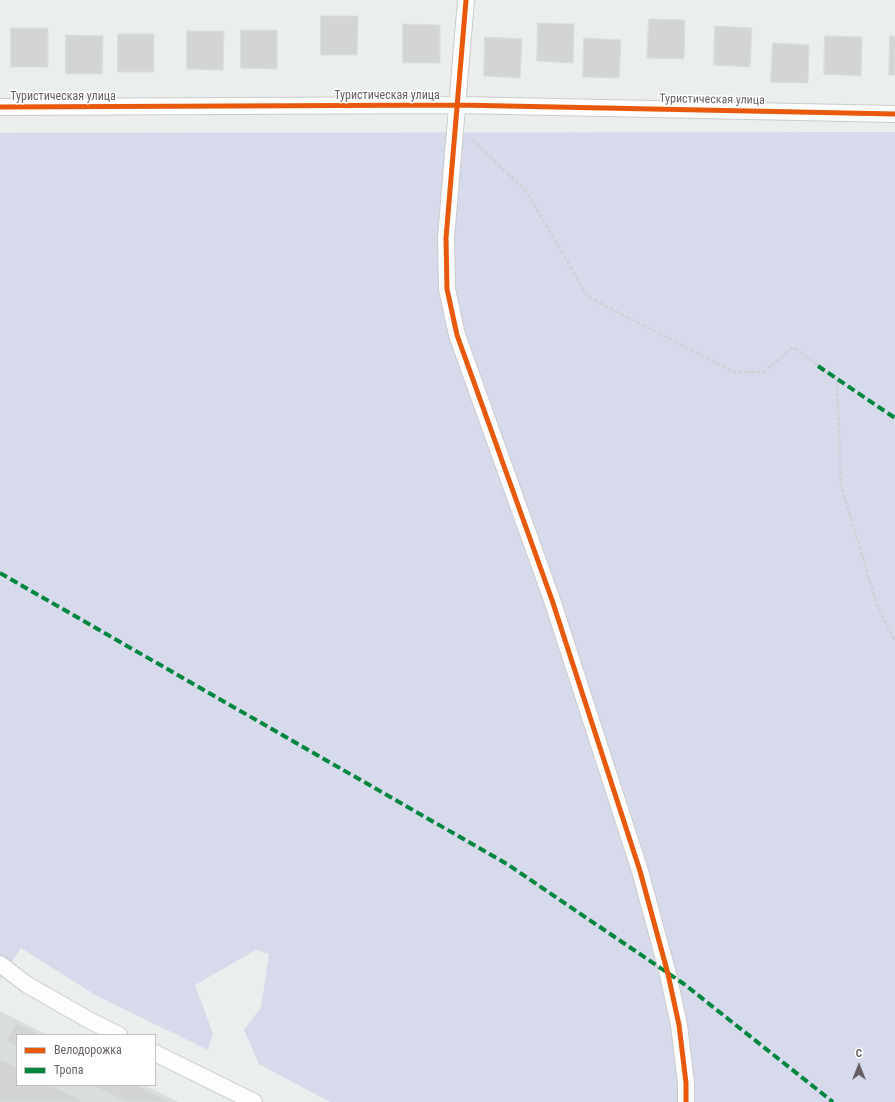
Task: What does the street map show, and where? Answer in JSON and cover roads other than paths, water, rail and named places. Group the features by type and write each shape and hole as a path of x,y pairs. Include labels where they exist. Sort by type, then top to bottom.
{"street":[{"path":"466,0 446,238 447,289 457,335 552,600 640,871 668,974 679,1025 686,1083 686,1102"},
{"name":"Туристическая улица","path":"0,107 458,105 895,114"},
{"path":"0,964 26,984 87,1019 117,1034"},
{"path":"156,1053 254,1102"}]}
